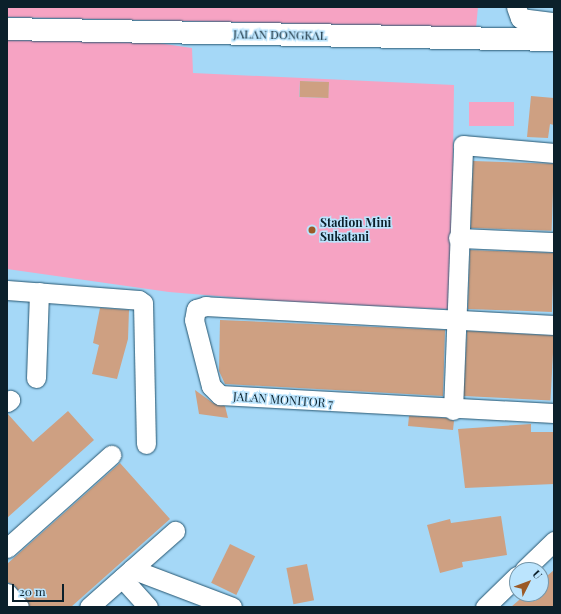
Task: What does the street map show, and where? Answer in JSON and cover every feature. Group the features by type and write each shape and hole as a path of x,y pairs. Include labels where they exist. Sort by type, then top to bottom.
{"street":[{"path":"516,7 520,18 554,22 554,31"},
{"name":"JALAN DONGKAL","path":"7,30 554,40"},
{"path":"453,410 458,238 463,145 554,153"},
{"path":"458,238 554,242"},
{"path":"7,290 139,300 143,303 146,444"},
{"path":"36,378 39,292"},
{"name":"JALAN MONITOR 7","path":"455,322 206,306 196,309 194,320 211,386 220,395 453,410 554,413"},
{"path":"455,322 554,325"},
{"path":"7,548 111,455"},
{"path":"89,607 175,531"},
{"path":"532,562 554,541"},
{"path":"127,573 148,607"},
{"path":"127,573 232,607"},
{"path":"485,607 509,584"},
{"path":"7,593 19,607"}],"shaded area":[{"path":"7,7 478,7 476,28 7,17"},
{"path":"7,40 158,43 192,48 193,73 454,85 451,309 313,304 169,292 7,269","holes":["300,81 329,82 328,98 299,97"]},
{"path":"469,102 514,102 514,126 469,126"}],"building":[{"path":"300,81 329,82 328,98 299,97"},
{"path":"531,96 554,98 554,125 550,124 548,138 527,137"},
{"path":"473,161 554,164 552,231 471,228"},
{"path":"470,250 554,253 552,312 468,309"},
{"path":"100,308 129,310 128,339 117,379 92,374 99,345 93,343"},
{"path":"220,320 445,330 443,396 225,384 219,371"},
{"path":"467,331 554,336 550,400 464,396"},
{"path":"195,390 213,403 225,406 228,418 199,414"},
{"path":"68,411 94,440 7,518 7,413 33,442"},
{"path":"409,416 446,418 454,421 453,430 408,426"},
{"path":"531,424 531,432 554,432 554,484 465,488 458,429"},
{"path":"120,463 170,519 71,607 30,607 15,586 7,582 7,564"},
{"path":"501,516 507,555 462,562 463,567 440,573 427,525 450,519 451,523"},
{"path":"230,544 255,556 236,595 211,583"},
{"path":"307,564 314,600 293,604 286,568"},
{"path":"554,570 554,607 511,607 517,602 549,602 549,574"}],"place":[{"name":"Stadion Mini Sukatani","path":"312,230"}]}
